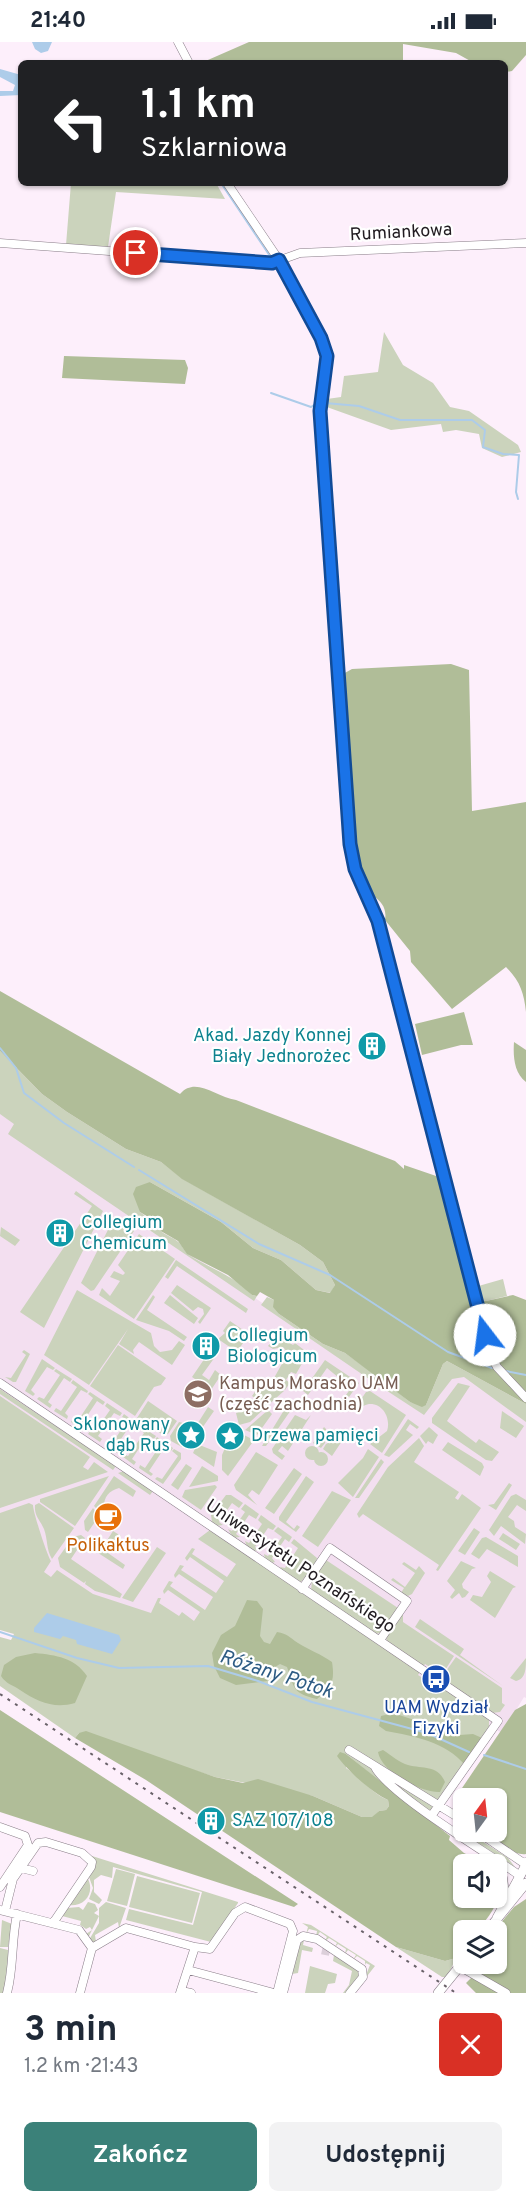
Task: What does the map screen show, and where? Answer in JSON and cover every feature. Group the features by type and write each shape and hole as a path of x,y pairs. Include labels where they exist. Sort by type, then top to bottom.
{"street":[{"path":"178,42 187,60"},
{"path":"229,186 279,260 321,338 327,356 320,411 350,844 355,869 378,921 489,1351 498,1367 526,1398"},
{"name":"Rumiankowa","path":"0,243 272,263 300,253 526,243"},
{"name":"Uniwersytetu Poznańskiego","path":"0,1383 498,1721 432,1815"},
{"path":"302,1588 330,1548 407,1601 380,1640"},
{"path":"350,1750 453,1814"},
{"path":"375,1767 381,1776 489,1854"},
{"path":"0,1827 25,1836 27,1845 0,1887"},
{"path":"53,1923 91,1868 91,1859 82,1853 42,1842 36,1845 13,1879 3,1910 17,1914 80,1930 92,1948"},
{"path":"493,1842 526,1864 524,1880 498,1918"},
{"path":"507,1867 524,1880"},
{"path":"21,1868 33,1871"},
{"path":"507,1901 524,1880"},
{"path":"80,1993 92,1948 126,1928 210,1949 235,1913 244,1907 286,1922 292,1928 275,1993 188,1970"},
{"path":"498,1918 503,1908"},
{"path":"7,1993 12,1971 12,1936 17,1914"},
{"path":"284,1993 297,1940 303,1936 317,1939 362,1970 363,1977 350,1993"},
{"path":"191,1993 181,1992 195,1947"},
{"path":"438,1993 453,1974"},
{"path":"477,1974 507,1993"}],"shaded area":[{"name":"Kampus Morasko UAM (część zachodnia)","path":"0,1061 140,1219 421,1412 453,1368 526,1407 526,1698 524,1697 502,1733 471,1716 0,1620"}],"green space":[{"path":"249,42 526,42 526,55 512,71 508,72 508,60 469,60 456,53 403,44 403,60 208,60"},
{"path":"71,186 218,186 225,199 116,192 108,247 66,245"},
{"path":"384,332 403,365 433,383 450,407 469,411 518,445 521,452 502,457 482,448 479,434 456,430 443,432 441,424 391,430 324,406 327,399 341,397 344,376 378,372"},
{"path":"64,356 185,360 188,368 185,384 62,378"},
{"path":"451,664 469,670 472,811 526,802 526,1012 521,988 506,967 452,1009 411,962 410,951 385,920 385,912 380,901 361,883 357,875 358,857 350,847 339,681 343,674 352,669"},
{"path":"0,991 180,1094 193,1087 206,1089 395,1161 404,1169 404,1165 439,1177 470,1298 486,1301 513,1295 526,1300 526,1404 447,1361 443,1364 426,1405 422,1407 410,1402 345,1353 323,1344 279,1314 273,1307 274,1300 260,1292 257,1296 252,1295 228,1275 187,1254 178,1241 159,1230 153,1220 140,1212 133,1194 136,1187 150,1182 221,1222 253,1248 281,1260 316,1290 330,1293 335,1285 323,1262 300,1245 182,1179 161,1162 126,1149 42,1094 0,1051"},
{"path":"464,1012 473,1045 461,1045 422,1055 415,1024"},
{"path":"514,1042 526,1050 526,1082 517,1069"},
{"path":"0,1051 42,1094 67,1112 126,1149 161,1162 183,1179 300,1245 323,1262 335,1285 331,1293 316,1290 281,1260 253,1248 221,1222 150,1182 140,1212 163,1232 179,1242 189,1255 257,1296 254,1301 8,1134 14,1124 0,1114"},
{"path":"76,1191 103,1211 44,1328 20,1312 92,1206 74,1194"},
{"path":"113,1220 117,1220 134,1231 94,1290 91,1291 81,1283"},
{"path":"1,1227 20,1240 15,1246 0,1236"},
{"path":"139,1234 175,1259 134,1319 99,1295 102,1288 110,1296 120,1281 110,1277 114,1271 123,1275 125,1273 118,1265"},
{"path":"176,1260 248,1309 246,1313 177,1266 168,1279 165,1277"},
{"path":"503,1279 507,1296 486,1301 478,1299 475,1287"},
{"path":"177,1285 211,1308 200,1324 198,1322 204,1314 203,1309 198,1307 193,1311 171,1293"},
{"path":"77,1290 151,1333 154,1346 160,1352 172,1350 179,1341 185,1345 172,1365 139,1342 133,1350 134,1354 119,1344 128,1329 89,1385 44,1355"},
{"path":"153,1295 155,1297 147,1310 187,1337 184,1341 169,1331 136,1320"},
{"path":"170,1295 198,1318 194,1324 164,1303"},
{"path":"267,1297 274,1300 279,1314 323,1344 345,1353 373,1373 369,1379 261,1305"},
{"path":"230,1321 249,1334 237,1352 218,1339 225,1333 223,1331"},
{"path":"275,1337 280,1337 293,1345 295,1343 308,1353 296,1374 291,1372 286,1380 290,1383 285,1390 274,1382 274,1378 288,1353 283,1347 273,1349 268,1346"},
{"path":"118,1345 166,1378 161,1385 154,1387 135,1416 90,1386"},
{"path":"24,1350 30,1354 16,1382 13,1382 5,1377 11,1378 26,1355 22,1352"},
{"path":"209,1352 215,1357 202,1375 209,1380 215,1370 221,1375 211,1390 192,1377"},
{"path":"42,1359 55,1368 53,1370 47,1367 31,1390 35,1394 33,1396 25,1391"},
{"path":"325,1360 359,1383 349,1397 346,1395 351,1388 327,1368 308,1395 303,1391"},
{"path":"447,1361 526,1404 526,1422 464,1377 452,1379 424,1415 372,1381 376,1375 410,1402 426,1405 443,1364"},
{"path":"56,1369 72,1379 70,1382 64,1378 48,1402 52,1405 50,1408 37,1399 39,1397 44,1399 60,1375 54,1371"},
{"path":"73,1380 88,1391 87,1393 81,1390 65,1413 68,1416 67,1419 54,1411 56,1408 61,1411 77,1387 71,1383"},
{"path":"263,1380 284,1391 267,1406 252,1396"},
{"path":"458,1383 470,1386 447,1421 476,1443 479,1439 499,1452 492,1461 486,1460 432,1423 432,1418"},
{"path":"0,1389 116,1466 113,1470 0,1394"},
{"path":"370,1391 406,1415 382,1453 370,1444 387,1431 388,1422 385,1413 374,1404 353,1411 366,1392"},
{"path":"90,1392 105,1402 103,1405 97,1401 81,1425 85,1428 83,1431 71,1422 73,1419 77,1422 93,1398 88,1394"},
{"path":"0,1396 90,1457 83,1467 88,1470 94,1462 108,1472 0,1508"},
{"path":"148,1401 177,1421 168,1434 163,1435 137,1418"},
{"path":"255,1401 265,1408 250,1422 239,1425 236,1413 247,1409"},
{"path":"107,1403 122,1413 120,1416 114,1413 98,1436 102,1439 100,1442 88,1434 90,1431 94,1433 110,1410 105,1406"},
{"path":"208,1407 214,1411 191,1444 182,1447 171,1441 170,1436 179,1422 196,1426"},
{"path":"286,1407 291,1410 266,1446 262,1446"},
{"path":"268,1410 272,1414 257,1435 245,1430"},
{"path":"502,1411 524,1426 516,1438 500,1428"},
{"path":"124,1414 139,1425 137,1428 131,1424 115,1448 119,1451 117,1453 105,1445 107,1442 111,1445 127,1421 122,1417"},
{"path":"295,1415 306,1420 311,1415 288,1451 282,1446 278,1451 285,1456 282,1460 273,1453 272,1449"},
{"path":"408,1419 419,1427 417,1429 410,1424 406,1430 413,1435 389,1457 384,1455"},
{"path":"140,1426 156,1436 154,1439 148,1435 132,1459 136,1462 134,1465 122,1456 123,1454 128,1456 144,1433 139,1428"},
{"path":"324,1427 326,1429 325,1443 321,1448 313,1443"},
{"path":"429,1427 438,1435 433,1444 428,1441 426,1444 420,1436"},
{"path":"238,1432 250,1438 252,1443 228,1476 222,1470 222,1455 230,1436"},
{"path":"342,1436 344,1438 332,1456 323,1449 326,1444"},
{"path":"157,1437 173,1448 171,1451 165,1447 149,1471 153,1474 151,1476 139,1468 140,1465 145,1468 161,1444 155,1440"},
{"path":"419,1438 424,1446 414,1462 459,1492 455,1498 458,1500 462,1494 481,1508 438,1571 436,1570 439,1565 363,1514 359,1518 357,1514 388,1467"},
{"path":"448,1442 482,1463 484,1467 480,1476 442,1450"},
{"path":"197,1444 217,1452 214,1467 193,1453"},
{"path":"312,1446 317,1448 319,1453 317,1458 312,1460 307,1458 305,1453 307,1448"},
{"path":"174,1449 181,1453 181,1459 163,1484 155,1479 157,1477 162,1479 178,1456 172,1451"},
{"path":"368,1449 379,1457 353,1497 338,1483 363,1458"},
{"path":"256,1452 278,1465 259,1495 252,1490 248,1495 257,1505 236,1490 234,1485"},
{"path":"321,1452 326,1454 328,1459 326,1464 321,1466 316,1464 314,1459 316,1454"},
{"path":"381,1459 384,1462 359,1498 355,1498"},
{"path":"186,1464 192,1468 178,1490 171,1485"},
{"path":"202,1466 218,1476 218,1481 189,1487"},
{"path":"294,1468 302,1474 274,1514 265,1508"},
{"path":"124,1471 153,1491 150,1495 118,1473"},
{"path":"109,1476 75,1526 40,1502 40,1499"},
{"path":"114,1476 136,1491 133,1497 119,1488 107,1496 104,1510 99,1507 97,1509 94,1506"},
{"path":"306,1476 314,1482 286,1522 294,1529 297,1525 300,1527 296,1532 279,1520 279,1517"},
{"path":"509,1483 512,1485 496,1510 488,1505 494,1504"},
{"path":"215,1485 217,1487 201,1510 182,1497 185,1490"},
{"path":"332,1491 351,1500 318,1547 302,1536"},
{"path":"516,1494 526,1500 526,1511 517,1505 508,1517 514,1521 515,1527 526,1534 525,1544 501,1526 494,1536 489,1530 511,1496"},
{"path":"226,1495 231,1495 243,1503 239,1508 232,1503 219,1522 223,1525 216,1526 212,1522 211,1515"},
{"path":"29,1503 33,1505 40,1533 51,1561 44,1572 51,1577 57,1570 93,1594 151,1613 158,1598 161,1598 159,1603 179,1616 182,1612 194,1621 200,1612 168,1590 164,1594 163,1591 169,1581 173,1582 170,1586 205,1610 213,1597 179,1574 175,1578 174,1575 180,1565 184,1566 181,1570 216,1593 224,1581 190,1557 187,1561 185,1558 192,1548 195,1549 192,1554 227,1577 236,1564 198,1539 210,1530 420,1672 418,1675 435,1686 437,1684 489,1719 489,1727 426,1819 346,1754 346,1768 388,1800 389,1806 386,1810 379,1811 373,1817 362,1817 313,1796 215,1777 79,1733 75,1738 0,1686 0,1637 11,1640 14,1634 0,1630 0,1513"},
{"path":"39,1503 74,1528 52,1559 44,1529 35,1512 35,1505"},
{"path":"245,1504 259,1514 256,1519 249,1515 236,1534 240,1537 233,1538 228,1529 232,1531 245,1512 241,1509"},
{"path":"93,1508 99,1516 88,1532 85,1530 84,1521"},
{"path":"261,1515 276,1526 273,1530 268,1528 255,1547 259,1550 254,1551 247,1547 245,1541 249,1543 262,1524 258,1520"},
{"path":"278,1527 292,1537 289,1542 285,1539 272,1558 275,1562 272,1563 265,1559 264,1554 268,1556 282,1537 274,1531"},
{"path":"474,1528 480,1532 465,1555 458,1551"},
{"path":"113,1531 121,1536 111,1550 104,1545"},
{"path":"503,1533 520,1544 516,1550 499,1539"},
{"path":"81,1535 85,1538 71,1559 122,1594 120,1598 95,1591 85,1584 86,1581 84,1583 60,1567 58,1558 73,1537"},
{"path":"486,1537 518,1556 518,1567 487,1549 479,1559 471,1554 482,1538"},
{"path":"294,1539 317,1558 316,1563 301,1582 282,1571 280,1567 285,1568 287,1564 283,1561 289,1562 298,1548 291,1543"},
{"path":"98,1546 125,1565 123,1569 95,1551"},
{"path":"157,1547 166,1553 133,1602 122,1598"},
{"path":"326,1560 398,1608 380,1633 376,1634 311,1590 312,1581"},
{"path":"461,1561 476,1568 472,1569 462,1584 463,1588 469,1592 465,1597 462,1598 459,1593 452,1599 450,1597 455,1590 447,1581"},
{"path":"404,1562 416,1570 419,1566 425,1573 412,1594 408,1596 401,1593 404,1588 391,1580 393,1578 405,1587 415,1573 402,1564"},
{"path":"490,1571 516,1587 513,1588 495,1618 470,1600 473,1595 482,1597 491,1582 487,1576"},
{"path":"247,1600 257,1601 263,1609 260,1636 264,1642 270,1644 277,1632 281,1633 332,1662 331,1683 317,1699 299,1692 293,1685 287,1667 280,1664 275,1667 267,1681 236,1685 220,1678 214,1666 212,1653 221,1635 235,1626"},
{"path":"403,1612 403,1622 454,1656 442,1675 425,1664 423,1667 387,1642 386,1637"},
{"path":"420,1619 464,1649 460,1655 503,1686 415,1627"},
{"path":"35,1653 71,1661 87,1676 75,1703 53,1705 40,1701 3,1679 1,1676 4,1665 16,1657"},
{"path":"456,1657 502,1688 502,1703 505,1705 500,1712 492,1713 441,1678"},
{"path":"526,1658 522,1678 516,1681 510,1678"},
{"path":"526,1704 526,1854 515,1853 499,1842 507,1842 507,1788 462,1788 515,1710"},
{"path":"0,1710 298,1904 294,1907 0,1812"},
{"path":"393,1713 460,1735 473,1734 482,1738 465,1765 439,1745 386,1731 379,1726 381,1716"},
{"path":"86,1731 215,1777 243,1783 258,1779 313,1796 362,1817 372,1817 379,1811 386,1810 389,1806 388,1800 360,1781 337,1756 340,1752 346,1754 450,1836 449,1840 466,1854 453,1854 453,1908 494,1908 486,1920 453,1920 453,1959 445,1961 396,1947 146,1780 75,1738 79,1733"},
{"path":"383,1750 405,1764 439,1773 445,1782 440,1792 423,1789 394,1774 381,1760 378,1752"},
{"path":"477,1842 483,1842 502,1854 495,1854"},
{"path":"92,1856 238,1903 211,1942 126,1920 129,1909 193,1925 202,1892 113,1867 112,1878 101,1875 94,1880 94,1892 102,1900 99,1904 89,1899 93,1888 89,1877"},
{"path":"116,1869 135,1874 127,1906 107,1901"},
{"path":"137,1876 200,1893 192,1923 129,1907"},
{"path":"87,1877 90,1888 87,1898 79,1904 67,1905"},
{"path":"526,1899 526,1993 476,1993 466,1983 475,1974 507,1974 507,1920 503,1920 514,1907"},
{"path":"88,1902 95,1904 98,1910 94,1913 99,1916 92,1930 90,1927 86,1929 80,1925 81,1921 62,1916 60,1922 59,1919 67,1908 79,1907 83,1910"},
{"path":"106,1902 126,1908 119,1928 118,1922 95,1935 96,1942 91,1942 89,1940 99,1923 99,1908"},
{"path":"2,1920 12,1924 8,1947 0,1947"},
{"path":"302,1923 311,1925 375,1966 364,1980 370,1965 366,1963 365,1965 365,1961 357,1956 353,1960 356,1955 348,1950 345,1954 346,1949 338,1944 334,1948 337,1943 329,1938 324,1942 327,1937 320,1932 316,1937 317,1931 309,1929 306,1934 308,1927"},
{"path":"304,1940 303,1945 313,1948 312,1952 302,1950 298,1973 292,1974 300,1944"},
{"path":"396,1947 445,1961 453,1959 449,1973 446,1977 442,1977"},
{"path":"0,1948 8,1950 10,1971 5,1993 0,1993"},
{"path":"334,1955 359,1971 360,1976 345,1993 343,1993 349,1985 352,1971 333,1961"},
{"path":"310,1966 337,1974 335,1983 328,1984 325,1993 305,1993"}],"water":[{"path":"32,42 52,42 48,51 41,53 35,49"},
{"path":"0,69 18,74 18,95 0,96 0,91 13,91 15,85 0,77"},
{"path":"47,1613 119,1635 121,1640 112,1654 77,1644 76,1640 63,1636 60,1639 34,1632 34,1628"}],"waterway":[{"path":"223,186 272,259"},
{"path":"275,266 319,342"},
{"path":"271,393 311,407 317,403 319,394"},
{"path":"325,403 359,406 400,420 472,420 485,430 483,447 503,454 519,455 516,492 518,499"},
{"path":"0,1048 16,1068 24,1093 64,1123 134,1167"},
{"path":"139,1170 259,1244 330,1275 448,1352 492,1368"},
{"path":"506,1371 526,1375"},
{"name":"Różany Potok","path":"0,1632 77,1658 119,1668 208,1666 258,1681 312,1702 427,1733 469,1752"},
{"name":"Różany Potok","path":"484,1755 526,1769"}],"tunnel":[{"path":"325,1955 327,1946"}],"railway":[{"path":"0,1694 456,1993"}],"place":[{"name":"Akad. Jazdy Konnej Biały Jednorożec","path":"372,1046"},
{"name":"Collegium Chemicum","path":"60,1233"},
{"name":"Collegium Biologicum","path":"206,1346"},
{"name":"Kampus Morasko UAM (część zachodnia)","path":"198,1394"},
{"name":"Sklonowany dąb Rus","path":"191,1435"},
{"name":"Drzewa pamięci","path":"230,1436"},
{"name":"Polikaktus","path":"108,1517"},
{"name":"UAM Wydział Fizyki","path":"436,1679"},
{"name":"SAZ 107/108","path":"211,1821"}],"route":[{"path":"136,253 272,263 279,260 321,338 327,356 327,373 320,411 326,468 350,844 355,869 378,921 485,1335"}]}
